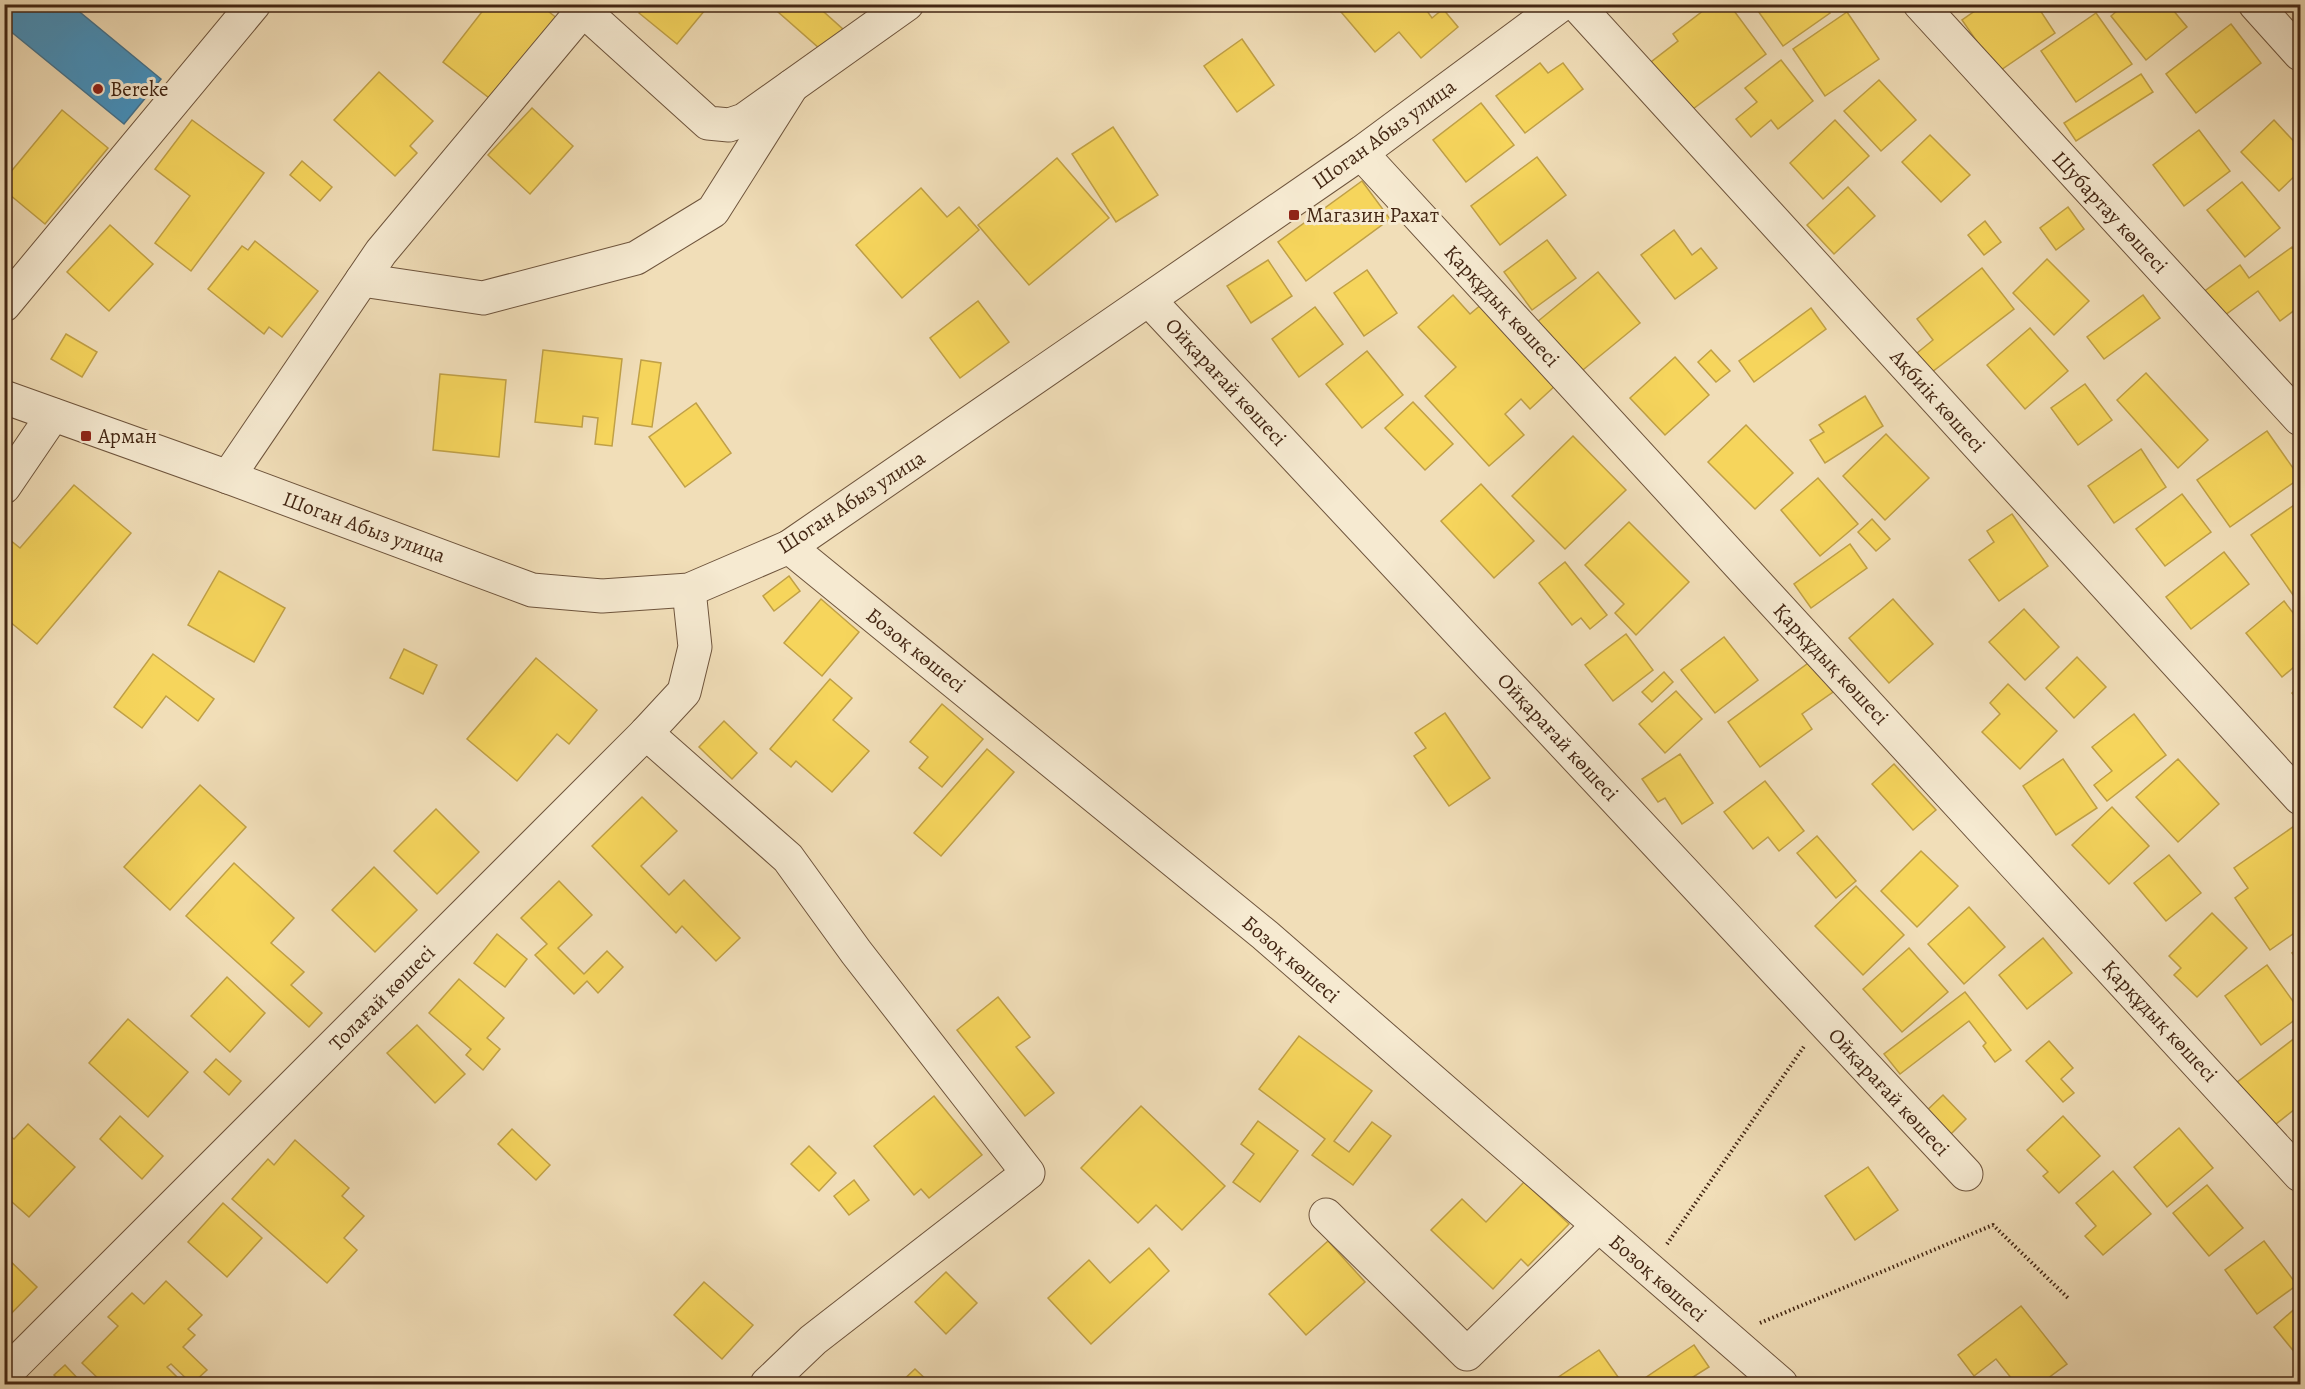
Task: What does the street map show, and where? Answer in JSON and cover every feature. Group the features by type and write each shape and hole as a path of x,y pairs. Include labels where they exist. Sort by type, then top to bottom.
{"street":[{"path":"4,305 254,4"},
{"path":"228,477 381,252 585,7 708,123 729,125 744,120 907,4"},
{"name":"Шоган Абыз улица","path":"4,398 228,477 532,590 602,597 689,590 789,547 1361,153 1562,4"},
{"name":"Ақбиік көшесі","path":"1576,4 2301,798"},
{"name":"Шубартау көшесі","path":"1920,4 2301,419"},
{"path":"2255,4 2301,54"},
{"path":"362,280 483,298 636,258 714,211 792,86"},
{"name":"Қарқұдық көшесі","path":"1361,153 2301,1174"},
{"name":"Ойқарағай көшесі","path":"1149,300 1966,1174"},
{"path":"4,487 53,415"},
{"name":"Бозоқ көшесі","path":"789,547 1265,935 1781,1384"},
{"name":"Толағай көшесі","path":"4,1376 646,733 684,692 695,647 689,590"},
{"path":"646,733 788,858 856,952 1028,1173 813,1340 766,1384"},
{"path":"1326,1215 1467,1354 1598,1226"}],"path":[{"path":"1649,1270 1822,1020"},
{"path":"1726,1337 1993,1225 2069,1299"}],"building: Жильё":[{"path":"488,4 539,4 558,19 493,101 443,62"},
{"path":"646,4 710,4 677,44 639,13"},
{"path":"769,4 815,4 845,31 819,48"},
{"path":"1338,4 1422,4 1432,18 1443,9 1458,27 1421,58 1399,32 1375,52 1336,6"},
{"path":"1712,4 1729,4 1766,54 1689,112 1651,62 1678,41 1673,34"},
{"path":"1753,4 1824,4 1830,13 1783,46"},
{"path":"1985,4 2036,4 2055,33 1998,72 1962,20"},
{"path":"2125,4 2168,4 2187,27 2146,60 2111,16"},
{"path":"1847,12 1879,59 1825,96 1793,49"},
{"path":"2096,13 2132,64 2076,102 2041,51"},
{"path":"2231,24 2261,63 2196,113 2166,74"},
{"path":"1242,39 1274,85 1237,112 1204,66"},
{"path":"1781,60 1813,101 1778,129 1771,120 1751,137 1736,119 1757,102 1745,88"},
{"path":"1540,63 1548,73 1563,63 1583,89 1525,133 1496,96"},
{"path":"379,72 433,121 410,146 417,153 395,176 334,120"},
{"path":"2141,74 2153,92 2076,141 2064,123"},
{"path":"1879,80 1916,120 1881,151 1844,111"},
{"path":"1481,103 1514,145 1466,182 1433,140"},
{"path":"532,108 573,146 530,194 488,155"},
{"path":"62,110 108,148 45,224 4,190 4,180"},
{"path":"192,120 264,173 191,271 155,243 190,196 155,169"},
{"path":"1835,120 1869,156 1823,199 1790,163"},
{"path":"2274,120 2300,148 2300,171 2279,191 2241,152"},
{"path":"1113,127 1158,195 1116,222 1072,154"},
{"path":"2199,130 2230,171 2184,206 2153,165"},
{"path":"1930,135 1970,175 1941,202 1902,162"},
{"path":"1537,157 1566,195 1500,245 1471,206"},
{"path":"1057,158 1109,218 1029,285 978,225"},
{"path":"302,161 332,187 320,201 290,175"},
{"path":"1362,181 1390,219 1306,281 1278,242"},
{"path":"2242,182 2280,228 2245,257 2207,210"},
{"path":"1848,187 1875,216 1834,254 1807,225"},
{"path":"921,188 947,217 959,207 979,230 902,298 856,245"},
{"path":"2068,207 2084,229 2056,250 2040,228"},
{"path":"1985,221 2001,242 1984,255 1968,235"},
{"path":"110,225 153,264 109,311 67,272"},
{"path":"1674,230 1692,255 1701,248 1717,268 1675,299 1641,255"},
{"path":"1547,240 1576,278 1532,310 1504,272"},
{"path":"255,241 318,291 282,337 269,327 264,334 208,289 242,246 248,250"},
{"path":"2292,247 2300,259 2300,306 2280,321 2258,291 2221,318 2202,293 2240,265 2249,278"},
{"path":"2047,259 2089,301 2054,335 2013,293"},
{"path":"1268,260 1292,296 1251,323 1227,286"},
{"path":"1982,268 2014,309 1932,372 1917,353 1933,340 1917,319"},
{"path":"1367,270 1397,313 1364,336 1334,293"},
{"path":"1598,272 1640,323 1578,374 1537,322"},
{"path":"1453,295 1470,314 1482,304 1556,385 1530,409 1521,399 1505,414 1524,435 1489,466 1425,396 1456,367 1418,327"},
{"path":"2143,295 2160,318 2104,359 2087,337"},
{"path":"978,301 1009,342 960,378 930,338"},
{"path":"1315,307 1343,344 1299,377 1272,339"},
{"path":"1811,308 1826,329 1754,382 1739,361"},
{"path":"2030,328 2068,371 2025,409 1987,365"},
{"path":"66,334 97,352 82,377 51,359"},
{"path":"543,350 622,359 612,446 595,444 598,418 583,416 582,427 535,422"},
{"path":"1711,350 1730,371 1716,382 1698,362"},
{"path":"1367,351 1403,395 1362,428 1326,384"},
{"path":"1675,357 1709,395 1665,435 1630,398"},
{"path":"641,360 661,363 652,427 632,424"},
{"path":"2146,373 2208,440 2178,468 2117,400"},
{"path":"440,374 506,380 499,457 433,450"},
{"path":"2085,384 2112,420 2078,445 2051,408"},
{"path":"1865,396 1883,426 1825,463 1810,440 1824,432 1819,425"},
{"path":"1413,402 1453,444 1425,470 1385,428"},
{"path":"696,403 731,453 685,487 649,437"},
{"path":"1746,425 1793,473 1755,509 1708,462"},
{"path":"2267,431 2300,478 2230,527 2197,480"},
{"path":"1886,434 1929,478 1885,520 1843,476"},
{"path":"1573,436 1626,490 1565,549 1512,496"},
{"path":"2141,449 2166,487 2114,523 2088,486"},
{"path":"1818,478 1858,524 1820,556 1781,510"},
{"path":"1481,484 1534,541 1494,578 1441,521"},
{"path":"74,485 131,533 37,644 4,617 4,546 10,540 20,548"},
{"path":"2182,494 2211,532 2165,566 2136,529"},
{"path":"2297,503 2300,508 2300,600 2298,602 2251,535"},
{"path":"2012,514 2048,566 1999,601 1969,560 1994,542 1987,531"},
{"path":"1872,519 1890,539 1876,551 1858,532"},
{"path":"1629,522 1689,582 1636,635 1615,613 1624,604 1585,565"},
{"path":"1850,544 1867,568 1811,608 1794,584"},
{"path":"2224,552 2249,584 2191,629 2166,597"},
{"path":"1565,562 1607,615 1590,629 1581,618 1572,625 1539,583"},
{"path":"219,571 285,608 254,662 188,625"},
{"path":"789,576 800,591 774,611 763,596"},
{"path":"821,599 859,632 822,676 784,643"},
{"path":"1893,599 1933,644 1889,683 1849,638"},
{"path":"2284,601 2300,622 2300,662 2282,677 2246,633"},
{"path":"2024,609 2059,647 2025,680 1989,642"},
{"path":"1626,634 1653,670 1613,701 1585,665"},
{"path":"1724,637 1758,680 1715,713 1681,670"},
{"path":"404,649 437,665 423,694 390,678"},
{"path":"153,654 214,699 198,721 166,696 142,728 114,707"},
{"path":"2077,657 2106,687 2074,718 2046,688"},
{"path":"536,658 597,710 569,744 557,734 517,781 467,739"},
{"path":"1811,661 1833,692 1802,714 1812,729 1760,767 1728,722"},
{"path":"1664,672 1673,682 1652,702 1642,692"},
{"path":"830,679 852,698 833,720 869,751 832,792 796,761 791,767 770,749"},
{"path":"2008,684 2057,731 2020,769 1982,732 2000,714 1990,703"},
{"path":"2300,686 2300,702 2292,693"},
{"path":"1676,691 1702,719 1665,753 1639,724"},
{"path":"942,704 983,739 942,787 919,768 928,757 910,742"},
{"path":"1445,713 1490,778 1449,806 1414,756 1426,748 1415,733"},
{"path":"2134,714 2166,755 2107,801 2094,785 2112,771 2092,747"},
{"path":"724,721 757,753 732,779 699,747"},
{"path":"987,749 1014,772 941,856 914,833"},
{"path":"1680,754 1713,803 1682,824 1665,798 1658,802 1642,779"},
{"path":"2063,759 2097,808 2056,835 2023,786"},
{"path":"2178,759 2219,804 2178,842 2136,797"},
{"path":"1894,764 1936,810 1913,830 1872,784"},
{"path":"1765,781 1804,831 1779,851 1768,837 1753,849 1724,812"},
{"path":"200,785 246,827 170,910 124,867"},
{"path":"642,797 677,831 641,866 669,895 684,880 740,938 716,961 682,926 676,933 592,846"},
{"path":"2112,807 2149,846 2109,884 2072,845"},
{"path":"436,809 479,852 437,894 394,851"},
{"path":"2300,822 2300,854 2297,856 2300,861 2300,929 2270,950 2235,898 2248,888 2234,868"},
{"path":"1817,836 1856,881 1836,898 1797,853"},
{"path":"1921,851 1958,886 1917,927 1881,891"},
{"path":"2169,855 2201,893 2166,921 2134,883"},
{"path":"234,863 294,918 271,943 304,972 291,985 322,1013 309,1027 186,916"},
{"path":"374,867 417,910 375,952 332,910"},
{"path":"559,881 592,915 558,948 584,974 607,951 623,967 598,993 587,981 574,994 535,955 547,944 521,918"},
{"path":"1856,886 1904,935 1863,975 1815,926"},
{"path":"1969,907 2005,947 1964,984 1928,944"},
{"path":"2212,913 2247,948 2197,997 2174,975 2181,968 2169,956"},
{"path":"497,934 527,959 505,987 474,963"},
{"path":"2043,938 2072,973 2027,1009 1999,975"},
{"path":"2300,947 2300,964 2292,953"},
{"path":"1909,948 1948,992 1902,1032 1863,989"},
{"path":"2267,965 2300,1011 2300,1016 2261,1045 2225,996"},
{"path":"227,977 265,1013 230,1052 191,1016"},
{"path":"459,979 504,1018 487,1038 500,1049 483,1070 466,1055 471,1049 429,1013"},
{"path":"1965,992 2011,1050 1995,1062 1983,1046 1986,1043 1969,1021 1900,1074 1884,1054"},
{"path":"998,997 1030,1037 1016,1047 1054,1093 1025,1116 957,1030"},
{"path":"128,1019 188,1072 148,1117 89,1063"},
{"path":"417,1025 465,1074 435,1103 387,1053"},
{"path":"2300,1034 2300,1105 2271,1128 2236,1083"},
{"path":"1299,1036 1372,1091 1334,1141 1349,1152 1372,1122 1391,1136 1353,1185 1312,1155 1325,1139 1259,1089"},
{"path":"2049,1041 2073,1068 2061,1079 2074,1093 2063,1102 2026,1061"},
{"path":"216,1059 241,1081 229,1095 204,1072"},
{"path":"1943,1095 1966,1119 1945,1140 1922,1115"},
{"path":"934,1096 982,1155 929,1198 921,1189 914,1195 874,1146"},
{"path":"1141,1106 1225,1186 1182,1230 1156,1205 1138,1223 1081,1168"},
{"path":"120,1116 163,1156 142,1179 100,1139"},
{"path":"2063,1116 2100,1156 2059,1193 2043,1176 2048,1172 2027,1150"},
{"path":"1258,1121 1298,1151 1260,1202 1233,1182 1254,1154 1241,1144"},
{"path":"28,1124 75,1167 29,1217 4,1195 4,1131 14,1139"},
{"path":"2179,1128 2213,1168 2167,1207 2134,1167"},
{"path":"512,1129 550,1165 536,1180 498,1144"},
{"path":"295,1140 349,1188 342,1196 364,1216 344,1238 357,1250 327,1283 232,1199 268,1159 274,1165"},
{"path":"809,1146 836,1173 819,1191 791,1164"},
{"path":"1868,1167 1898,1210 1855,1240 1825,1196"},
{"path":"2113,1171 2151,1214 2103,1255 2085,1236 2096,1226 2076,1203"},
{"path":"854,1180 869,1200 849,1215 834,1196"},
{"path":"1524,1182 1569,1224 1528,1266 1521,1259 1493,1289 1431,1230 1462,1199 1486,1222"},
{"path":"2207,1185 2243,1228 2209,1256 2173,1213"},
{"path":"223,1203 262,1238 227,1277 188,1242"},
{"path":"1328,1241 1365,1282 1306,1335 1269,1294"},
{"path":"2264,1241 2297,1285 2257,1314 2225,1270"},
{"path":"1149,1248 1169,1271 1091,1344 1048,1298 1089,1260 1110,1283"},
{"path":"4,1255 37,1287 6,1319 4,1317"},
{"path":"946,1272 977,1303 946,1334 915,1302"},
{"path":"166,1281 202,1315 188,1329 195,1335 183,1347 207,1370 192,1384 171,1364 167,1367 184,1384 104,1384 82,1363 118,1326 108,1317 132,1293 144,1304"},
{"path":"704,1282 753,1325 722,1359 674,1315"},
{"path":"2300,1304 2300,1359 2274,1327"},
{"path":"2021,1306 2067,1364 2040,1384 2016,1384 1996,1359 1974,1376 1958,1355"},
{"path":"1694,1345 1709,1367 1682,1384 1649,1384 1645,1378"},
{"path":"1599,1350 1623,1384 1548,1384"},
{"path":"65,1365 83,1384 56,1384 60,1381 54,1375"},
{"path":"915,1369 931,1384 899,1384"}],"building: Школы":[{"path":"4,4 70,4 161,79 124,124 4,26"}],"place":[{"name":"Bereke","path":"98,89"},
{"name":"Магазин Рахат","path":"1294,215"},
{"name":"Арман","path":"86,436"}]}
